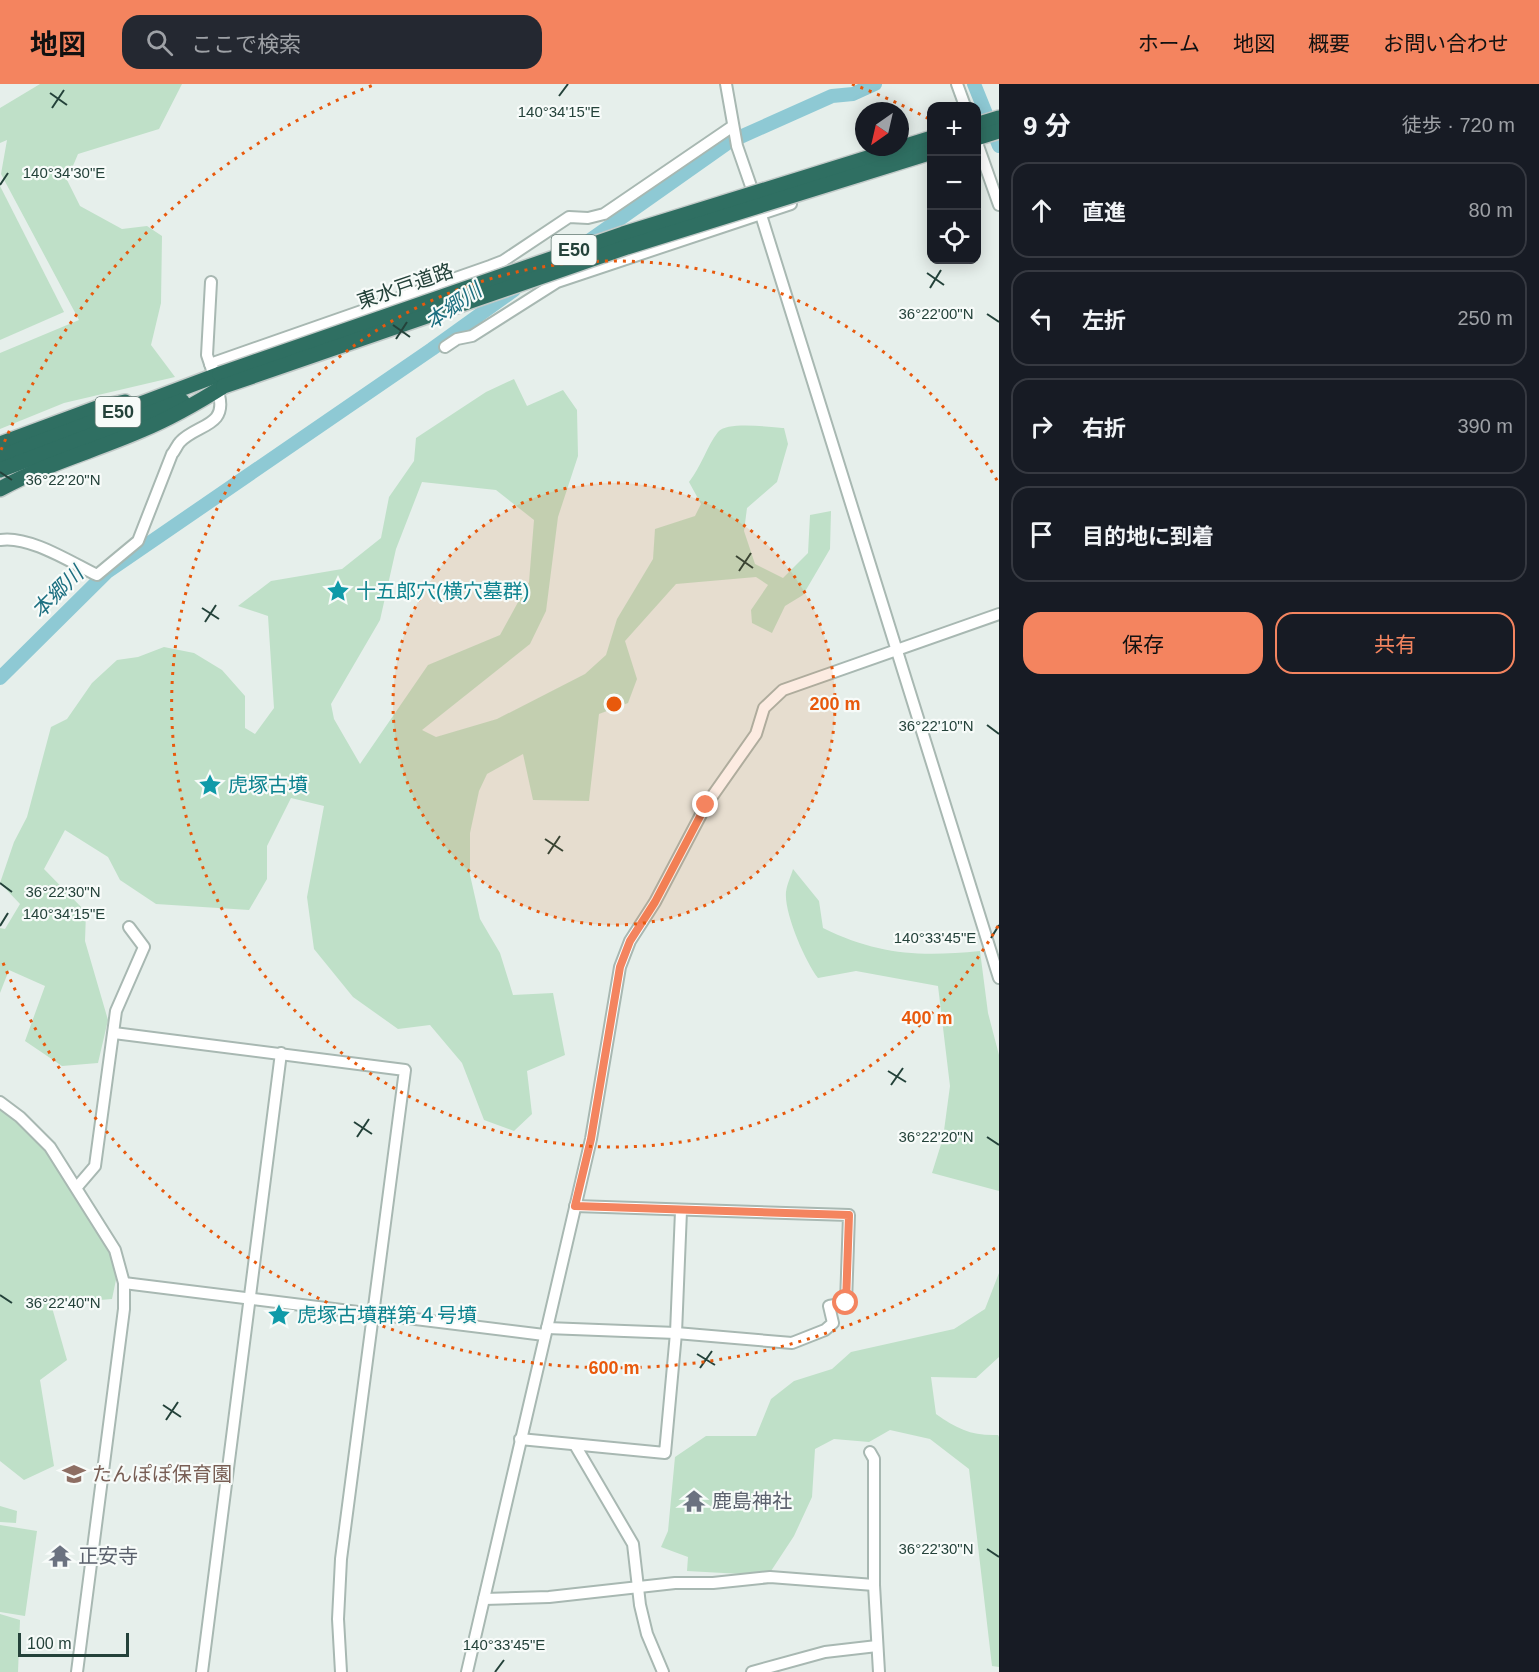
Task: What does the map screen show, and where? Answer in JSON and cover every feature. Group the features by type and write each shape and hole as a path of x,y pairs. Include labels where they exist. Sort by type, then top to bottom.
{"highway":[{"path":"981,123 999,118"},
{"path":"981,137 999,131"},
{"name":"東水戸道路","path":"0,471 217,378 623,234 927,140"},
{"name":"東水戸道路","path":"0,457 170,393 927,154"},
{"path":"0,489 37,469 141,430 188,408 217,378"},
{"path":"0,444 97,408 170,393"}],"street":[{"path":"726,84 735,135 999,978"},
{"path":"957,84 964,102"},
{"path":"217,378 502,261 569,217 588,218 604,214 735,135"},
{"path":"981,153 999,205"},
{"path":"445,347 457,339 472,336 557,282 791,204"},
{"path":"0,540 14,540 48,551 97,575 138,541 172,454 180,441 217,417 221,407 217,378 207,355 211,282"},
{"path":"467,1672 591,1139 620,967 630,941 655,902 694,826 756,734 764,708 776,695 999,614"},
{"path":"77,1187 95,1166 116,1011 144,947 129,927"},
{"path":"114,1033 405,1070 341,1560 338,1618 341,1672"},
{"path":"202,1672 281,1053"},
{"path":"0,1102 20,1117 50,1147 115,1250 124,1283 124,1309 77,1672"},
{"path":"124,1283 373,1314 546,1332 676,1333 792,1343 825,1330 833,1323 829,1306 846,1303 849,1215 575,1206"},
{"path":"520,1439 665,1453 676,1333 681,1211"},
{"path":"575,1445 633,1544 638,1588 647,1634 663,1672"},
{"path":"870,1452 874,1459 874,1585 879,1672"},
{"path":"484,1599 549,1597 675,1583 712,1583 770,1577 874,1585"},
{"path":"752,1672 825,1652 877,1646"}],"green space":[{"path":"40,84 182,84 159,129 78,154 67,180 80,206 122,229 147,226 162,236 161,303 151,345 175,377 64,403 0,429 0,353 79,320 1,174 7,140 0,143 0,108"},
{"path":"0,186 64,312 0,340"},
{"path":"514,379 527,406 563,390 577,410 578,456 558,517 546,611 530,644 422,730 436,737 497,719 585,674 606,655 617,619 653,559 655,529 695,516 701,504 689,482 714,438 723,429 749,426 784,428 788,444 777,482 747,508 744,531 755,564 783,578 808,553 810,515 831,511 830,549 803,595 785,606 772,633 752,623 751,610 768,585 756,577 676,584 625,641 637,679 628,703 599,714 589,801 533,800 523,754 487,774 479,791 470,833 470,875 480,919 500,953 513,995 553,993 565,1055 527,1071 532,1114 514,1131 484,1120 462,1063 430,1025 398,1029 353,997 314,949 307,897 324,806 291,798 267,846 267,879 249,910 156,904 120,880 108,857 65,830 44,869 86,912 85,941 108,1020 98,1063 62,1066 25,1041 45,986 9,970 0,993 0,928 5,929 20,904 0,883 14,842 27,817 51,727 67,719 92,683 117,660 138,657 164,647 194,653 222,670 245,696 245,728 255,734 274,708 268,616 238,606 271,581 342,569 381,538 389,497 414,461 416,438 486,392","holes":["422,482 496,490 534,520 529,582 500,635 428,665 360,764 334,719 331,704 380,620 396,549"]},
{"path":"793,869 819,901 823,928 843,937 881,949 900,952 938,954 980,951 988,1013 999,1055 999,1191 932,1173 943,1138 950,1086 938,986 856,971 818,978 802,949 788,912 786,892"},
{"path":"0,1108 46,1149 107,1246 117,1275 112,1299 51,1304 67,1360 40,1380 54,1466 24,1480 0,1461"},
{"path":"999,1273 999,1357 976,1378 931,1377 936,1414 965,1430 999,1437 999,1667 992,1666 969,1469 930,1439 890,1430 869,1442 834,1439 815,1449 812,1497 794,1536 771,1571 760,1575 687,1571 688,1557 661,1547 668,1531 675,1457 706,1436 756,1436 771,1399 794,1381 832,1369 851,1352 954,1329 985,1309"},
{"path":"0,1506 17,1511 16,1523 0,1522"},
{"path":"0,1525 37,1531 25,1616 0,1612"},
{"path":"0,1614 20,1620 18,1672 0,1672"}],"waterway":[{"name":"本郷川","path":"583,245 729,142 832,96 853,94 875,84"},
{"path":"974,84 999,146"},
{"name":"本郷川","path":"0,678 107,572 514,290"}],"place":[{"name":"十五郎穴(横穴墓群)","path":"338,591"},
{"name":"虎塚古墳","path":"210,785"},
{"name":"虎塚古墳群第４号墳","path":"279,1315"},
{"name":"たんぽぽ保育園","path":"74,1474"},
{"name":"鹿島神社","path":"694,1501"},
{"name":"正安寺","path":"60,1556"}],"route":[{"path":"706,805 623,957 610,1018 591,1139 575,1206 849,1215 846,1303"}]}
